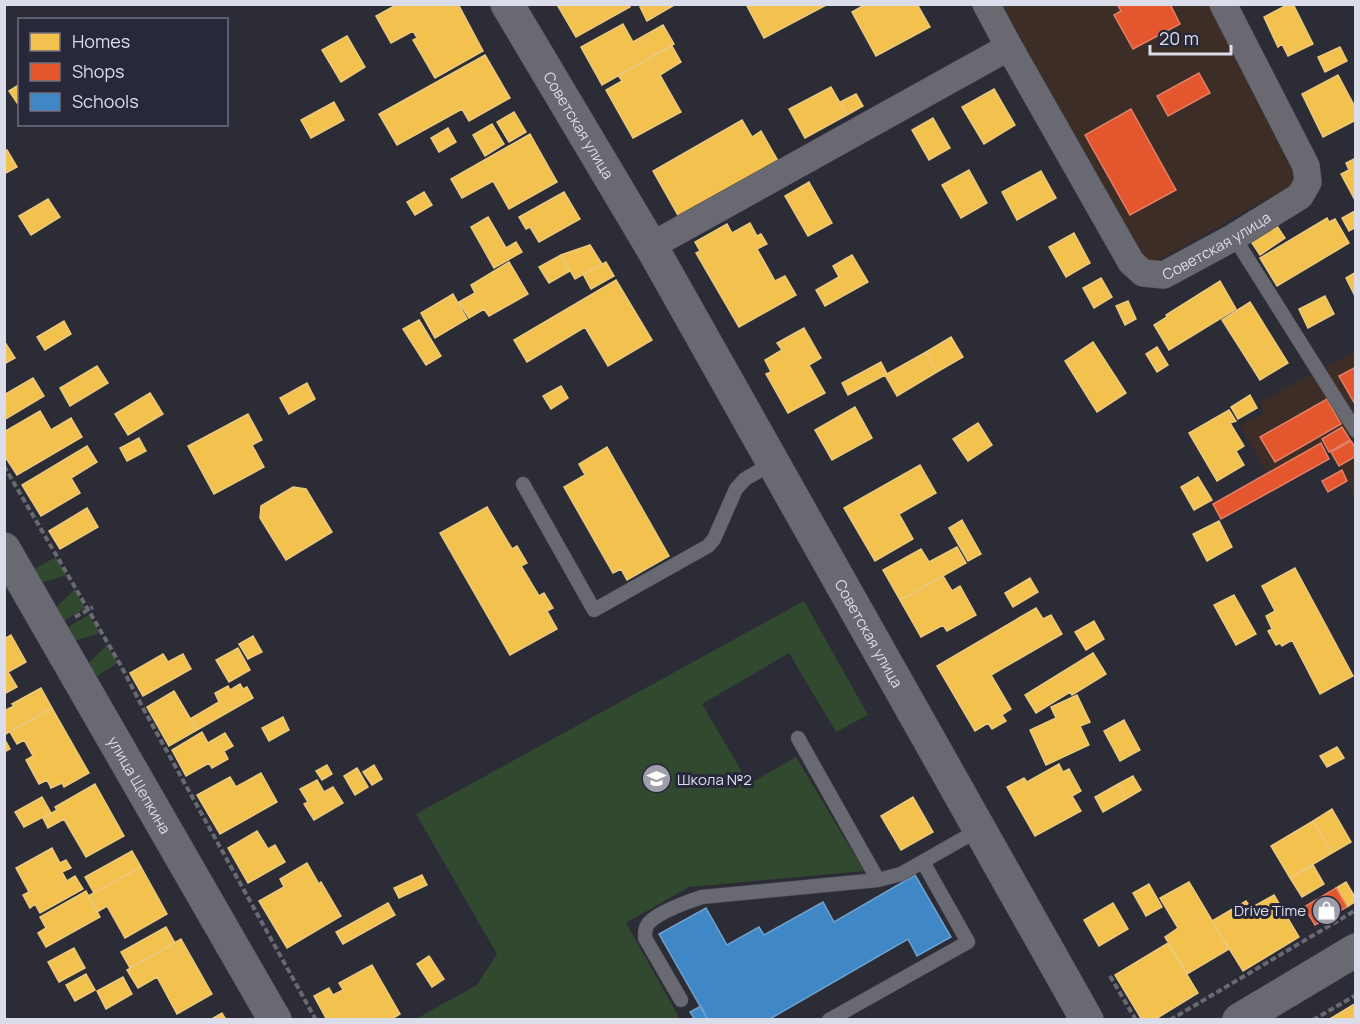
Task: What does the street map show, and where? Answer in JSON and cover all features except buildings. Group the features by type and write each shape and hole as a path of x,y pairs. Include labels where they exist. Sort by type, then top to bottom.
{"street":[{"name":"Советская улица","path":"507,4 651,246 1088,1020"},
{"name":"Советская улица","path":"986,4 1131,262 1143,273 1164,275 1234,237 1300,195 1308,182 1306,166 1223,4"},
{"path":"651,246 1009,46"},
{"name":"улица Щепкина","path":"4,549 275,1020"},
{"path":"1239,1020 1350,957"}],"lane":[{"path":"1234,237 1356,431"},
{"path":"523,484 594,609 708,546 714,539 736,489 745,479 773,463"},
{"path":"798,738 878,880"},
{"path":"681,1000 645,938 645,929 650,921 683,903 702,897 878,880 901,874 980,829"},
{"path":"829,1020 968,942 923,862"}],"path":[{"path":"4,466 120,664 316,1020"},
{"path":"1170,1020 1356,910"},
{"path":"1110,976 1136,1020"},
{"path":"1313,1020 1356,995"}],"shaded area":[{"path":"999,5 1208,5 1304,178 1147,267"},
{"path":"1355,351 1355,500 1347,481 1323,440 1267,474 1240,425 1264,413 1260,402"}],"green space":[{"path":"56,557 67,575 37,584 30,571"},
{"path":"75,589 85,608 60,623 53,610"},
{"name":"Школа №2","path":"804,601 868,715 836,732 789,653 702,704 749,784 796,757 864,871 689,887 626,923 680,1019 416,1019 477,985 497,954 416,814"},
{"path":"89,615 100,633 71,642 64,629"},
{"path":"107,645 118,663 92,679 85,666"}],"place":[{"name":"Школа №2","path":"656,779"},
{"name":"Drive Time","path":"1327,910"}]}
